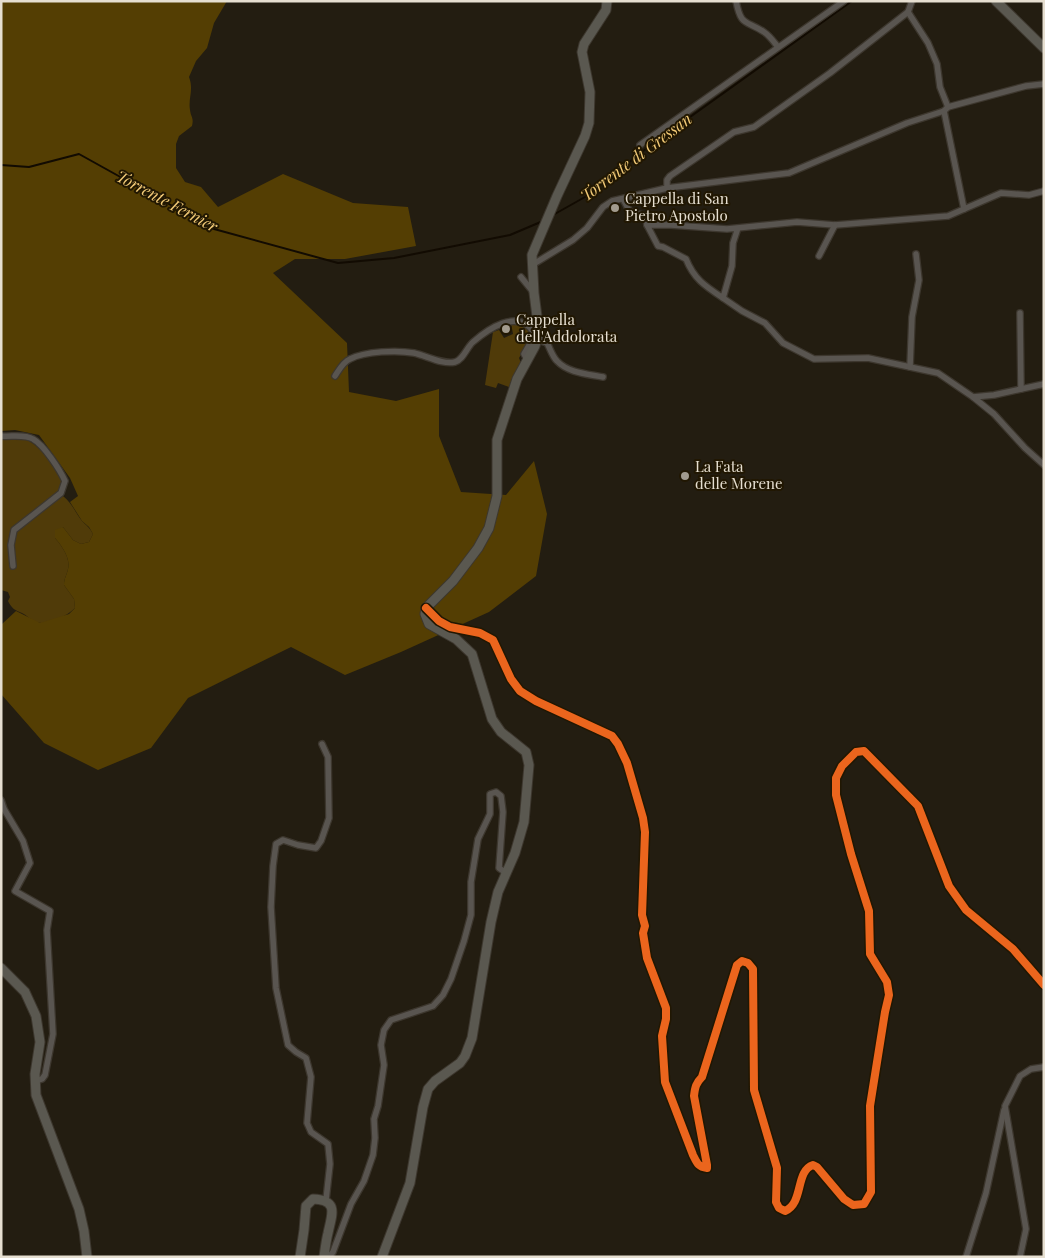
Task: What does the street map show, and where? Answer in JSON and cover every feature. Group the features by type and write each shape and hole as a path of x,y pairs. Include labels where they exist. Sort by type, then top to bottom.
{"street":[{"path":"382,1257 410,1183 422,1107 428,1089 460,1063 472,1038 491,922 498,892 516,853 524,822 529,765 526,752 501,732 492,719 472,654 456,639 429,624 425,614 426,608 453,581 478,548 489,528 496,496 497,440 517,379 538,340 538,321 532,265 534,248 586,136 589,123 590,92 582,52 584,44 606,10 607,1"},
{"path":"736,1 739,15 745,23 767,33 778,47"},
{"path":"640,145 844,1"},
{"path":"668,188 667,180 670,176 734,132 754,127 830,73 908,12 912,1"},
{"path":"996,1 1044,48"},
{"path":"908,12 928,44 937,64 964,209"},
{"path":"532,265 573,240 587,228 603,206 612,201 668,188 789,173 907,123 946,109 1026,86 1044,84"},
{"path":"647,225 671,224 710,229 797,222 835,224 948,216 1001,193 1029,195 1044,191"},
{"path":"623,199 630,212 646,216 647,225 658,246 686,259 691,271 698,280 742,311 765,323 783,343 814,359 868,358 938,373 973,396 994,414 1024,448 1044,465"},
{"path":"819,256 835,224"},
{"path":"723,298 732,266 733,243 738,228"},
{"path":"910,367 912,317 919,280 916,254"},
{"path":"521,277 534,293"},
{"path":"1020,313 1020,389"},
{"path":"335,376 343,364 350,359 369,353 413,353 454,362 461,358 482,335 511,320 522,322 533,331 531,342 524,354 527,359"},
{"path":"538,340 547,343 556,360 561,364 576,372 603,377"},
{"path":"973,396 994,395 1044,384"},
{"path":"1,436 27,437 35,440 59,468 65,481 61,493 14,530 11,545 13,566"},
{"path":"426,608 439,621 450,627 480,633 493,640 511,680 520,691 536,701 612,736 618,744 627,764 643,818 645,832 642,915 644,926 642,933 646,958 666,1008 666,1019 662,1036 665,1082 693,1155 700,1167 707,1168 708,1165 694,1089 696,1082 702,1077 737,965 742,961 748,963 753,969 754,1090 777,1168 776,1202 779,1208 786,1211 791,1208 796,1200 804,1172 813,1164 818,1167 844,1199 853,1205 864,1204 871,1192 870,1106 889,995 887,982 870,954 869,911 851,854 836,795 836,778 842,766 856,752 864,750 918,806 950,886 960,902 966,910 1013,948 1044,985"},
{"path":"322,744 328,756 328,818 321,841 316,848 283,840 276,844 272,866 271,907 276,988 283,1026 288,1045 306,1058 311,1077 307,1123 311,1132 328,1144 330,1164 326,1200"},
{"path":"328,1257 333,1252 351,1204 364,1181 373,1155 375,1138 374,1119 378,1106 384,1065 381,1045 384,1030 390,1020 433,1006 443,996 451,979 472,915 471,882 478,839 490,814 490,794 496,792 501,796 503,812 499,868 506,873"},
{"path":"1,800 4,809 23,841 30,863 15,890 50,911 47,930 53,1034 44,1075 42,1079 36,1081"},
{"path":"1,968 25,992 36,1016 40,1042 36,1095 79,1209 87,1257"},
{"path":"966,1257 986,1192 1005,1106 1020,1076 1031,1069 1044,1067"},
{"path":"1005,1106 1026,1229 1020,1257"},
{"path":"300,1257 306,1206 313,1199 326,1200 332,1206 333,1214 324,1257"}],"shaded area":[{"path":"1,1 227,1 214,23 207,48 196,61 189,77 191,86 190,113 193,123 192,126 179,136 176,144 176,168 185,182 201,187 218,207 283,174 353,203 408,207 416,246 345,259 295,259 273,273 347,343 349,392 396,401 439,389 439,436 461,492 506,495 534,461 547,514 536,576 489,612 345,675 291,647 188,698 151,748 98,770 44,743 1,694 2,624 16,611 40,623 69,614 75,608 74,599 64,585 69,565 63,548 55,538 55,530 63,527 73,540 81,544 89,542 93,534 70,502 78,496 70,478 39,435 15,430 1,431"},
{"path":"511,323 524,327 531,338 519,358 521,363 509,387 498,383 496,388 485,385 493,332 499,330 504,338 513,334"},
{"path":"23,438 34,445 51,461 59,474 63,486 63,496 93,534 89,542 81,544 73,540 63,527 55,538 67,556 69,565 64,585 74,599 75,608 62,617 46,623 34,621 14,609 8,601 10,597 8,592 1,590 1,439"}],"waterway":[{"name":"Torrente di Gressan","path":"553,215 585,197 651,145 852,1"},
{"name":"Torrente Fernier","path":"1,165 29,167 79,154 214,229 338,263 394,258 510,235 543,221"}],"cycle path":[{"path":"426,608 439,621 450,627 480,633 493,640 511,679 520,691 536,701 612,736 618,744 627,763 643,818 645,832 642,915 645,926 643,933 647,958 666,1008 666,1019 662,1036 665,1082 693,1155 700,1166 707,1168 694,1096 695,1090 697,1083 702,1077 737,965 742,961 748,963 753,969 754,1090 777,1168 776,1202 779,1208 785,1211 791,1207 807,1168 813,1165 817,1167 844,1199 853,1205 864,1204 871,1192 870,1106 889,995 887,982 870,954 869,911 851,854 836,795 836,778 842,766 856,752 864,751 918,806 949,886 966,910 1013,949 1044,985"}],"place":[{"name":"Cappella di San Pietro Apostolo","path":"615,208"},
{"name":"Cappella dell'Addolorata","path":"506,329"},
{"name":"La Fata delle Morene","path":"685,476"}]}
